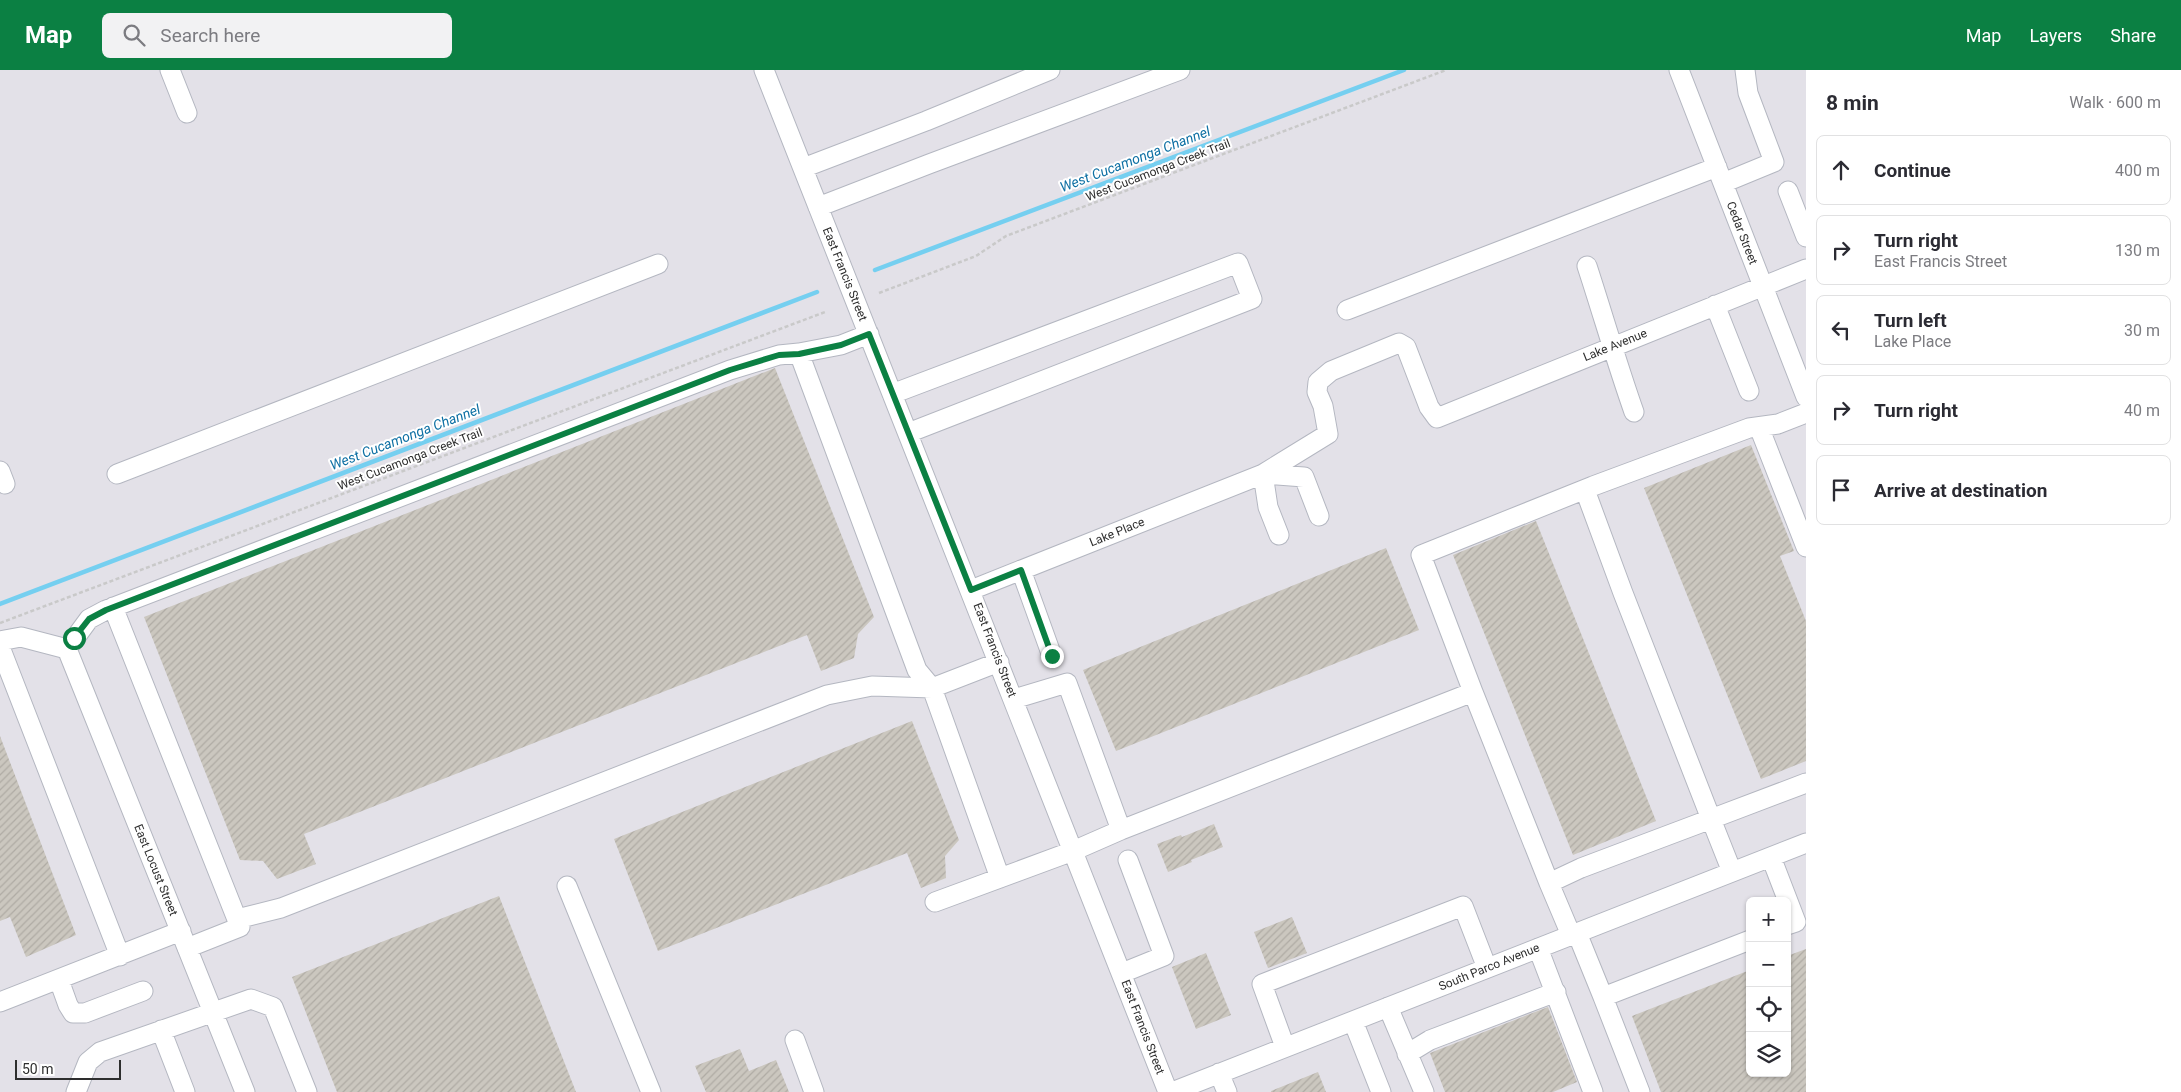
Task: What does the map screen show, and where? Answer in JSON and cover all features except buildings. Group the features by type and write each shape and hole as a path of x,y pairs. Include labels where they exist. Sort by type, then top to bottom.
{"street":[{"path":"170,70 187,113"},
{"name":"East Francis Street","path":"764,70 1170,1092"},
{"path":"803,168 926,121 1050,70"},
{"path":"818,207 1180,70"},
{"name":"Cedar Street","path":"1679,70 1806,397"},
{"path":"1347,310 1720,175 1774,162 1748,93 1745,70"},
{"path":"1788,191 1806,237"},
{"path":"892,394 1238,263 1252,300 908,433"},
{"path":"116,474 658,264"},
{"path":"1586,266 1634,412"},
{"name":"Lake Avenue","path":"1263,474 1328,434 1323,406 1317,392 1318,382 1331,372 1399,344 1406,347 1434,415 1437,418 1467,404 1806,269"},
{"path":"1715,305 1749,391"},
{"path":"0,641 21,637 67,649 89,619 113,607 730,370 779,355 799,354 841,345 869,334"},
{"path":"799,354 917,670 932,688 1000,878"},
{"path":"1640,1092 1602,997 1549,882 1473,692 1421,555 1749,428 1778,424 1806,413"},
{"path":"1759,427 1806,547"},
{"path":"1279,535 1268,507 1263,474 1304,477 1319,516"},
{"name":"Lake Place","path":"971,590 1263,474"},
{"path":"1585,490 1623,593 1732,872"},
{"path":"1021,570 1052,656"},
{"path":"0,1002 120,956 240,927 113,607"},
{"path":"0,647 120,956"},
{"name":"East Locust Street","path":"67,649 245,1092"},
{"path":"237,919 281,908 827,695 872,686 932,688 999,662"},
{"path":"1014,699 1067,683 1121,830"},
{"path":"935,902 1073,851 1121,830 1473,692"},
{"path":"1549,882 1581,868 1806,783"},
{"name":"South Parco Avenue","path":"1170,1092 1806,843"},
{"path":"1771,857 1796,921"},
{"path":"1122,974 1164,956 1128,860"},
{"path":"567,886 651,1092"},
{"path":"1285,1048 1262,984 1463,906 1487,968"},
{"path":"1602,997 1746,942"},
{"path":"1538,948 1593,1092"},
{"path":"58,980 68,1005 73,1013 79,1014 143,991"},
{"path":"1407,1054 1430,1040 1556,992"},
{"path":"76,1092 88,1062 100,1052 251,999 273,1007 307,1092"},
{"path":"1388,1007 1424,1092"},
{"path":"1353,1021 1381,1092"},
{"path":"161,1030 185,1092"},
{"path":"794,1040 814,1092"},
{"path":"1219,1073 1227,1092"}],"path":[{"name":"West Cucamonga Creek Trail","path":"879,292 976,256 1006,236 1446,70"},
{"name":"West Cucamonga Creek Trail","path":"0,623 825,312"}],"shaded area":[{"path":"0,70 1806,70 1806,1092 0,1092"}],"waterway":[{"name":"West Cucamonga Channel","path":"875,270 1404,70"},
{"name":"West Cucamonga Channel","path":"0,604 817,292"}],"route":[{"path":"74,638 89,619 106,610 398,499 561,434 650,402 730,370 779,355 799,354 841,345 869,334 971,590 1021,570 1052,656"}]}
